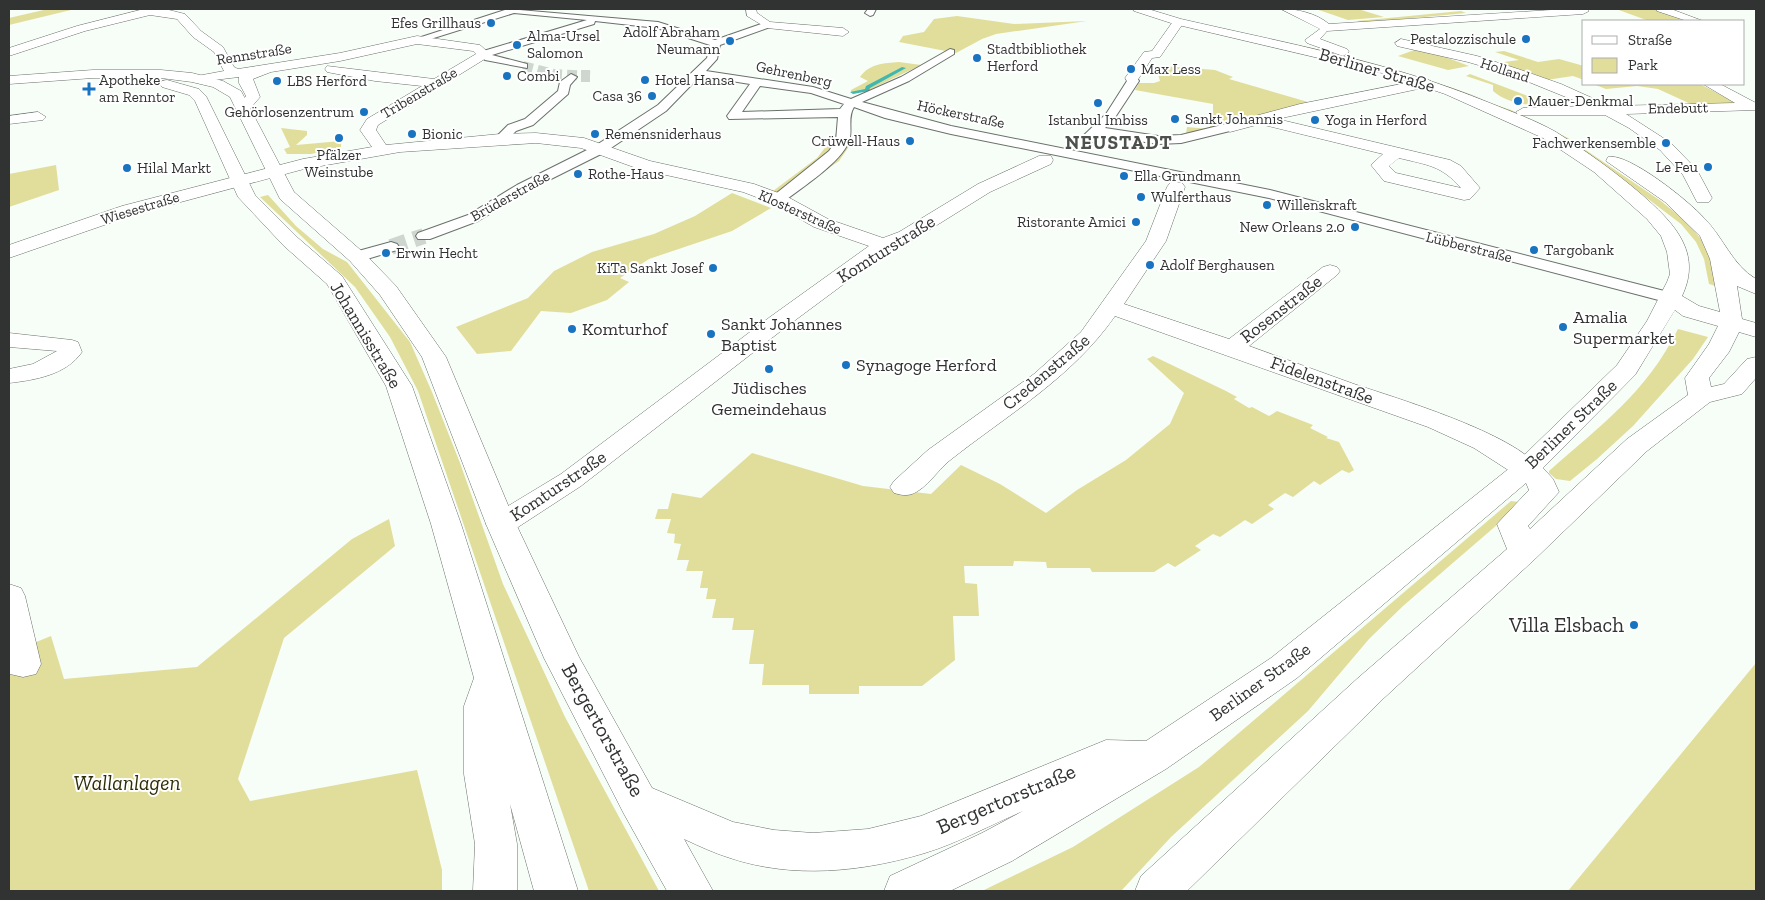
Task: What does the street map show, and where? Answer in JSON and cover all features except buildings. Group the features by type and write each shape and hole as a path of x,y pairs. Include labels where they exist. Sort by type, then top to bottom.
{"street":[{"path":"752,9 751,14 767,25"},
{"name":"Berliner Straße","path":"906,891 997,847 1152,757 1284,668 1526,469 1626,370 1658,321 1680,274 1677,252 1670,235 1654,215 1600,168 1548,135 1508,115 1427,83 1312,52 1178,22 1138,9"},
{"name":"Berliner Straße","path":"1156,9 1216,26 1344,52 1431,76 1523,112 1586,143 1668,197 1706,232 1720,257 1729,294 1730,316 1721,345 1698,378 1702,397"},
{"path":"1286,9 1314,19 1326,28"},
{"path":"1661,9 1694,20"},
{"path":"9,52 81,28 154,10 181,16 196,34 219,50 229,69 235,73"},
{"name":"Rennstraße","path":"9,80 118,75 202,79 376,51 498,14 522,10 601,19 642,19 715,43"},
{"path":"1344,52 1311,40 1326,28 1583,11"},
{"path":"484,54 601,19"},
{"path":"1132,78 1148,55 1156,54 1178,22"},
{"path":"688,78 712,59 715,43 767,25 843,32"},
{"path":"417,40 476,48 489,58 523,66"},
{"name":"Holland","path":"1400,43 1428,48 1498,67 1536,80 1605,109 1641,130 1668,150 1689,171 1702,198"},
{"path":"758,81 733,116 847,108 905,79 950,52"},
{"name":"Tribenstraße","path":"381,149 368,130 372,122 484,54"},
{"path":"243,108 253,97 246,83 246,77 268,68"},
{"path":"332,69 375,78 435,83"},
{"path":"500,138 512,128 529,122 564,92 564,84 571,77"},
{"name":"Gehrenberg","path":"688,78 758,81 813,90 847,108"},
{"name":"Brüderstraße","path":"424,236 473,218 522,188 600,149 662,108 688,78"},
{"name":"Komturstraße","path":"501,524 571,480 778,322 884,246 906,236 984,188 1081,145 1110,116 1133,80 1132,78"},
{"path":"9,85 100,81 149,82 172,85 202,79"},
{"name":"Johannisstraße","path":"202,79 226,86 236,94 286,195 357,256 388,291 434,357 501,524"},
{"path":"1096,131 1158,140 1181,138 1306,107 1427,83"},
{"name":"Johannisstraße","path":"172,85 194,92 201,99 214,122 247,197 291,242 334,280 365,327 399,386 454,552 492,679"},
{"name":"Endebutt","path":"1712,85 1754,108"},
{"path":"778,199 834,154 843,141 847,108"},
{"name":"Höckerstraße","path":"847,108 1065,152 1179,181"},
{"name":"Endebutt","path":"1605,109 1754,108"},
{"name":"Holland","path":"1523,112 1605,109"},
{"path":"9,120 38,117"},
{"path":"1258,119 1396,152"},
{"name":"Klosterstraße","path":"381,149 500,138 565,140 584,143 645,165 748,188 778,199 821,223 884,246"},
{"path":"273,171 381,149"},
{"name":"Wiesestraße","path":"9,252 129,210 273,171"},
{"name":"Lübberstraße","path":"1179,181 1270,194 1670,298"},
{"name":"Credenstraße","path":"904,487 938,456 1043,379 1089,337 1112,308 1156,241 1179,181"},
{"path":"357,256 391,247"},
{"path":"1720,257 1741,279 1756,288"},
{"name":"Rosenstraße","path":"1232,348 1330,271"},
{"path":"1670,298 1691,311 1730,316 1756,316"},
{"name":"Fidelenstraße","path":"1112,308 1232,348 1466,434 1512,458 1539,479 1544,492 1512,524 1524,552"},
{"path":"1730,316 1756,330"},
{"path":"9,340 64,345 70,347 70,352 61,362 49,368 9,376"},
{"path":"1157,891 1371,688 1524,552 1637,445 1702,397 1733,389 1756,364"},
{"name":"Bergertorstraße","path":"501,524 562,658 638,801 731,840 774,849 813,852 868,848 925,834 1106,756 1152,757"},
{"path":"9,596 23,664"},
{"path":"492,679 482,706 484,774 496,844 495,891"},
{"path":"492,679 556,891"},
{"path":"638,801 691,891"}],"green space":[{"path":"48,9 75,9 9,25 9,18"},
{"path":"1316,9 1358,9 1384,17 1348,20"},
{"path":"1616,9 1669,9 1702,20 1646,20"},
{"path":"1461,11 1466,13 1362,23 1357,21"},
{"path":"957,16 1014,24 1087,21 996,34 956,53 899,42 903,36 924,32 934,19"},
{"path":"1268,39 1323,51 1378,65"},
{"path":"1417,49 1454,57 1448,58 1469,66 1448,70 1398,56"},
{"path":"1504,51 1538,62 1559,59 1582,65 1582,79 1573,76 1546,80 1497,63 1519,60 1495,52"},
{"path":"899,62 921,65 865,92 851,92 851,90 868,81 860,77 868,69 882,64"},
{"path":"1380,65 1431,81 1484,99"},
{"path":"1164,66 1215,70 1233,77 1229,79 1308,102 1209,128 1213,120 1213,104 1135,90 1139,83 1160,81 1158,74"},
{"path":"1470,74 1554,106 1530,105 1506,99 1493,91 1493,85 1466,76"},
{"path":"1596,85 1702,85 1738,104 1693,105 1658,89 1637,86 1606,89"},
{"path":"1490,103 1511,110 1568,138 1661,201 1689,224 1704,243 1712,261 1716,286 1709,284 1704,259 1696,242 1681,224 1589,154"},
{"path":"847,119 850,145 839,161 794,192 789,198 773,191 817,158"},
{"path":"1187,127 1207,129 1183,135 1179,135 1186,134"},
{"path":"281,128 307,131 307,135 296,145 341,141 341,147 311,154 287,154 284,149 290,147"},
{"path":"56,165 59,190 9,207 9,174"},
{"path":"732,193 771,208 732,231 649,259 620,278 629,282 607,300 571,313 541,311 511,351 477,354 456,327 528,298 554,271 592,252 654,234 695,216"},
{"path":"268,195 296,226 323,249 347,262 410,342 460,463 503,584 565,717 659,891 589,891 418,391 390,337 355,287 260,197"},
{"path":"1678,329 1708,337 1693,359 1633,426 1570,481 1556,479 1549,471 1604,423 1637,390 1652,372"},
{"path":"1153,356 1226,391 1237,397 1234,399 1249,408 1252,407 1269,416 1277,411 1313,425 1310,428 1328,437 1326,438 1339,442 1354,470 1349,473 1342,470 1320,485 1314,481 1293,497 1285,493 1268,505 1274,509 1252,524 1245,520 1220,537 1213,534 1195,546 1201,550 1175,567 1168,563 1154,572 1092,572 1090,568 1047,568 1046,562 1014,561 1013,566 964,566 965,583 977,584 979,616 953,616 955,660 922,686 859,686 859,694 809,694 809,685 762,685 764,664 749,664 754,630 732,630 734,618 712,618 716,599 706,599 708,588 700,588 703,571 686,571 689,560 677,560 681,544 674,543 675,534 667,533 671,519 655,519 658,509 668,509 672,493 701,498 752,453 863,486 931,494 961,465 1000,484 1046,513 1077,490 1126,460 1170,424 1184,393 1147,359"},
{"path":"1511,501 1519,502 1520,505 1403,606 1369,639 1308,711 1171,837 1121,891 982,891 1073,847 1199,767"},
{"name":"Wallanlagen","path":"389,519 395,546 284,638 238,779 250,801 417,770 442,870 442,891 9,891 9,653 51,636 64,679 197,667 352,539"},
{"path":"1756,663 1756,891 1568,891"}],"waterway":[{"path":"853,92 867,90 868,87 904,68"}],"tunnel":[{"path":"523,66 554,74 590,76 581,76"},
{"path":"391,247 424,236"}],"place":[{"name":"Efes Grillhaus","path":"491,23"},
{"name":"Pestalozzischule","path":"1526,39"},
{"name":"Adolf Abraham Neumann","path":"730,41"},
{"name":"Alma-Ursel Salomon","path":"517,45"},
{"name":"Stadtbibliothek Herford","path":"977,58"},
{"name":"Max Less","path":"1131,69"},
{"name":"Combi","path":"507,76"},
{"name":"Hotel Hansa","path":"645,80"},
{"name":"LBS Herford","path":"277,81"},
{"name":"Apotheke am Renntor","path":"89,89"},
{"name":"Casa 36","path":"652,96"},
{"name":"Mauer-Denkmal","path":"1518,101"},
{"name":"Istanbul Imbiss","path":"1098,103"},
{"name":"Gehörlosenzentrum","path":"364,112"},
{"name":"Sankt Johannis","path":"1175,119"},
{"name":"Yoga in Herford","path":"1315,120"},
{"name":"Bionic","path":"412,134"},
{"name":"Remensniderhaus","path":"595,134"},
{"name":"Pfälzer Weinstube","path":"339,138"},
{"name":"Crüwell-Haus","path":"910,141"},
{"name":"Fachwerkensemble","path":"1666,143"},
{"name":"Le Feu","path":"1708,167"},
{"name":"Hilal Markt","path":"127,168"},
{"name":"Rothe-Haus","path":"578,174"},
{"name":"Ella Grundmann","path":"1124,176"},
{"name":"Wulferthaus","path":"1141,197"},
{"name":"Willenskraft","path":"1267,205"},
{"name":"Ristorante Amici","path":"1136,222"},
{"name":"New Orleans 2.0","path":"1355,227"},
{"name":"Targobank","path":"1534,250"},
{"name":"Erwin Hecht","path":"386,253"},
{"name":"Adolf Berghausen","path":"1150,265"},
{"name":"KiTa Sankt Josef","path":"713,268"},
{"name":"Amalia Supermarket","path":"1563,327"},
{"name":"Komturhof","path":"572,329"},
{"name":"Sankt Johannes Baptist","path":"711,334"},
{"name":"Synagoge Herford","path":"846,365"},
{"name":"Jüdisches Gemeindehaus","path":"769,369"},
{"name":"Villa Elsbach","path":"1634,625"}],"district":[{"name":"NEUSTADT","path":"1119,142"}]}
